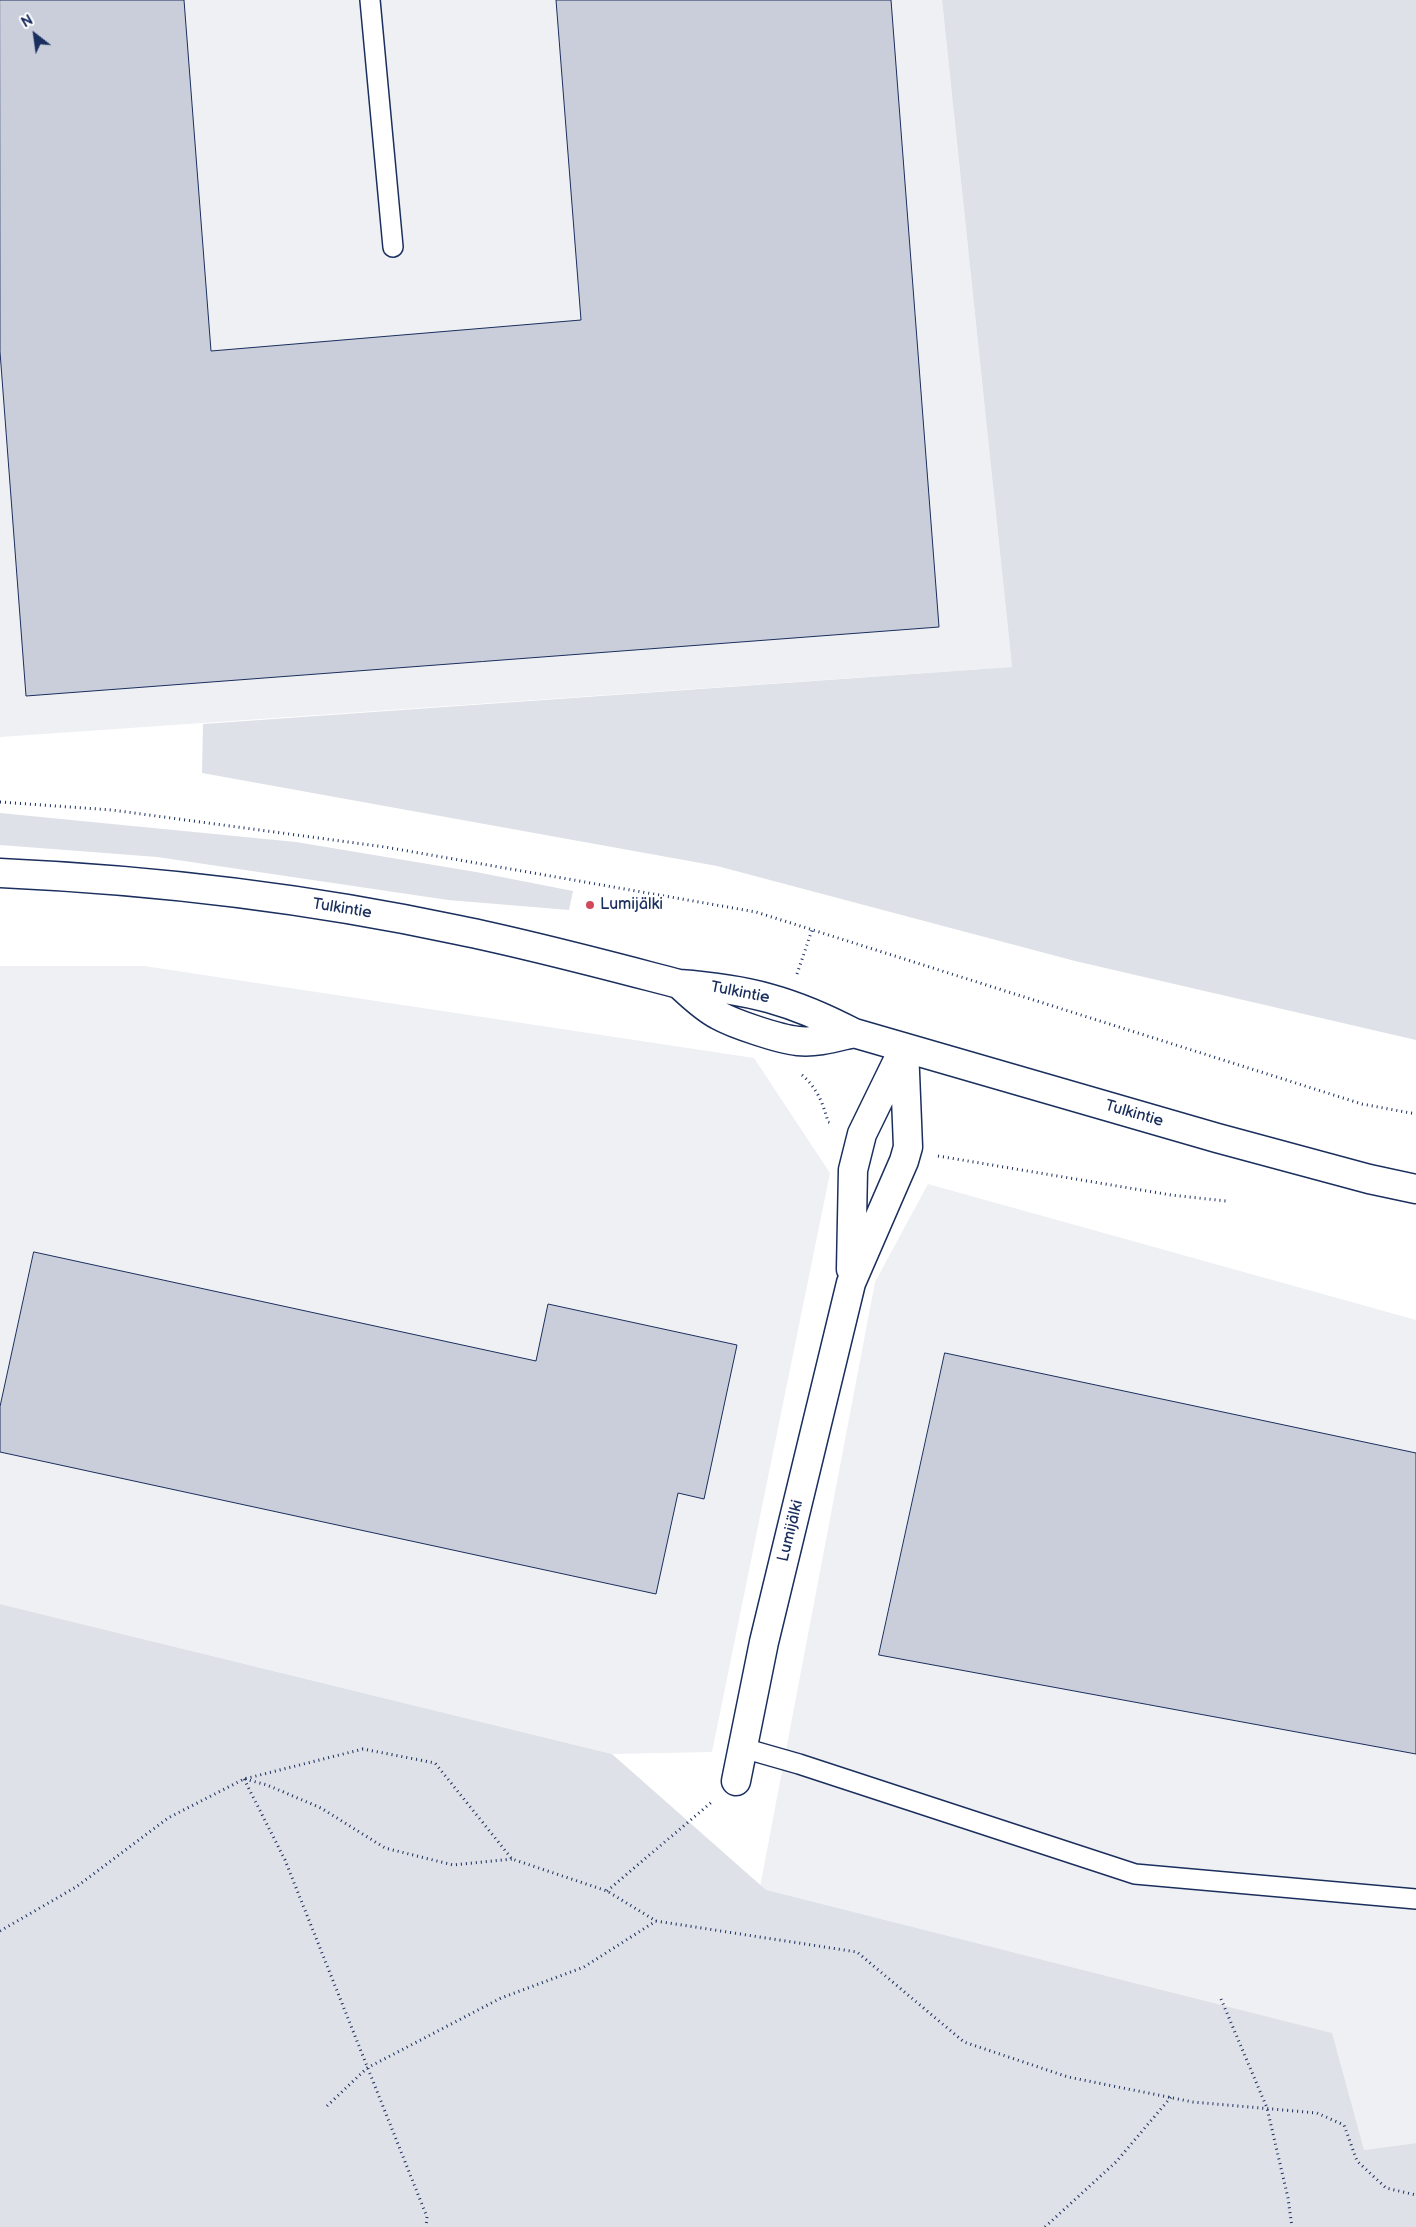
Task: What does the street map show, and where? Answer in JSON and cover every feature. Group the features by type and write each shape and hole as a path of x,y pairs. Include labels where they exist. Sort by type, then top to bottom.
{"main road":[{"name":"Tulkintie","path":"0,873 55,876 224,892 338,908 459,930 679,984 716,987 760,995 824,1018 854,1033 904,1048 1217,1138 1368,1179 1416,1189"},
{"name":"Lumijälki","path":"851,1283 853,1170 862,1134 904,1048"},
{"name":"Lumijälki","path":"736,1781 764,1642 851,1283 904,1162 908,1148 904,1048"}],"lane":[{"path":"370,0 393,247"},
{"path":"743,1748 798,1764 1135,1874 1416,1899"}],"path":[{"path":"0,802 112,810 385,847 756,912 1362,1104 1416,1114"},
{"path":"828,1122 862,1134"},
{"path":"908,1148 934,1156 1172,1195 1226,1200"},
{"path":"0,1931 76,1887 168,1818 244,1779 363,1750 435,1763 512,1859"},
{"path":"244,1779 267,1785 321,1808 385,1848 453,1865 512,1859 607,1891 656,1922 857,1952 964,2042 1068,2077 1193,2102 1317,2113 1344,2125 1357,2162 1386,2188 1416,2196"},
{"path":"244,1779 285,1860 427,2217 426,2227"},
{"path":"607,1891 736,1781"},
{"path":"326,2106 367,2068 501,1998 584,1967 656,1922"},
{"path":"1221,1999 1267,2108 1288,2198 1292,2227"},
{"path":"1045,2227 1116,2162 1171,2097"}],"shaded area":[{"path":"0,0 942,0 1012,667 0,737"},
{"path":"942,0 1416,0 1416,1040 1075,961 717,866 202,773 203,724 1012,667"},
{"path":"0,813 296,842 476,872 573,891 569,910 448,900 157,857 0,845"},
{"path":"0,966 144,966 754,1058 830,1173 712,1752 612,1754 0,1604"},
{"path":"928,1184 1416,1320 1416,2143 1364,2150 756,1908 875,1282"},
{"path":"0,1604 612,1754 766,1890 1332,2033 1364,2150 1416,2143 1416,2227 0,2227"}],"building":[{"path":"0,0 184,0 211,351 581,320 556,0 891,0 939,627 26,696 0,352"},
{"path":"34,1252 536,1361 548,1304 737,1345 704,1499 678,1493 656,1594 0,1452 0,1407"},
{"path":"945,1353 1416,1453 1416,1754 879,1655"}],"place":[{"name":"Lumijälki","path":"590,905"}]}
